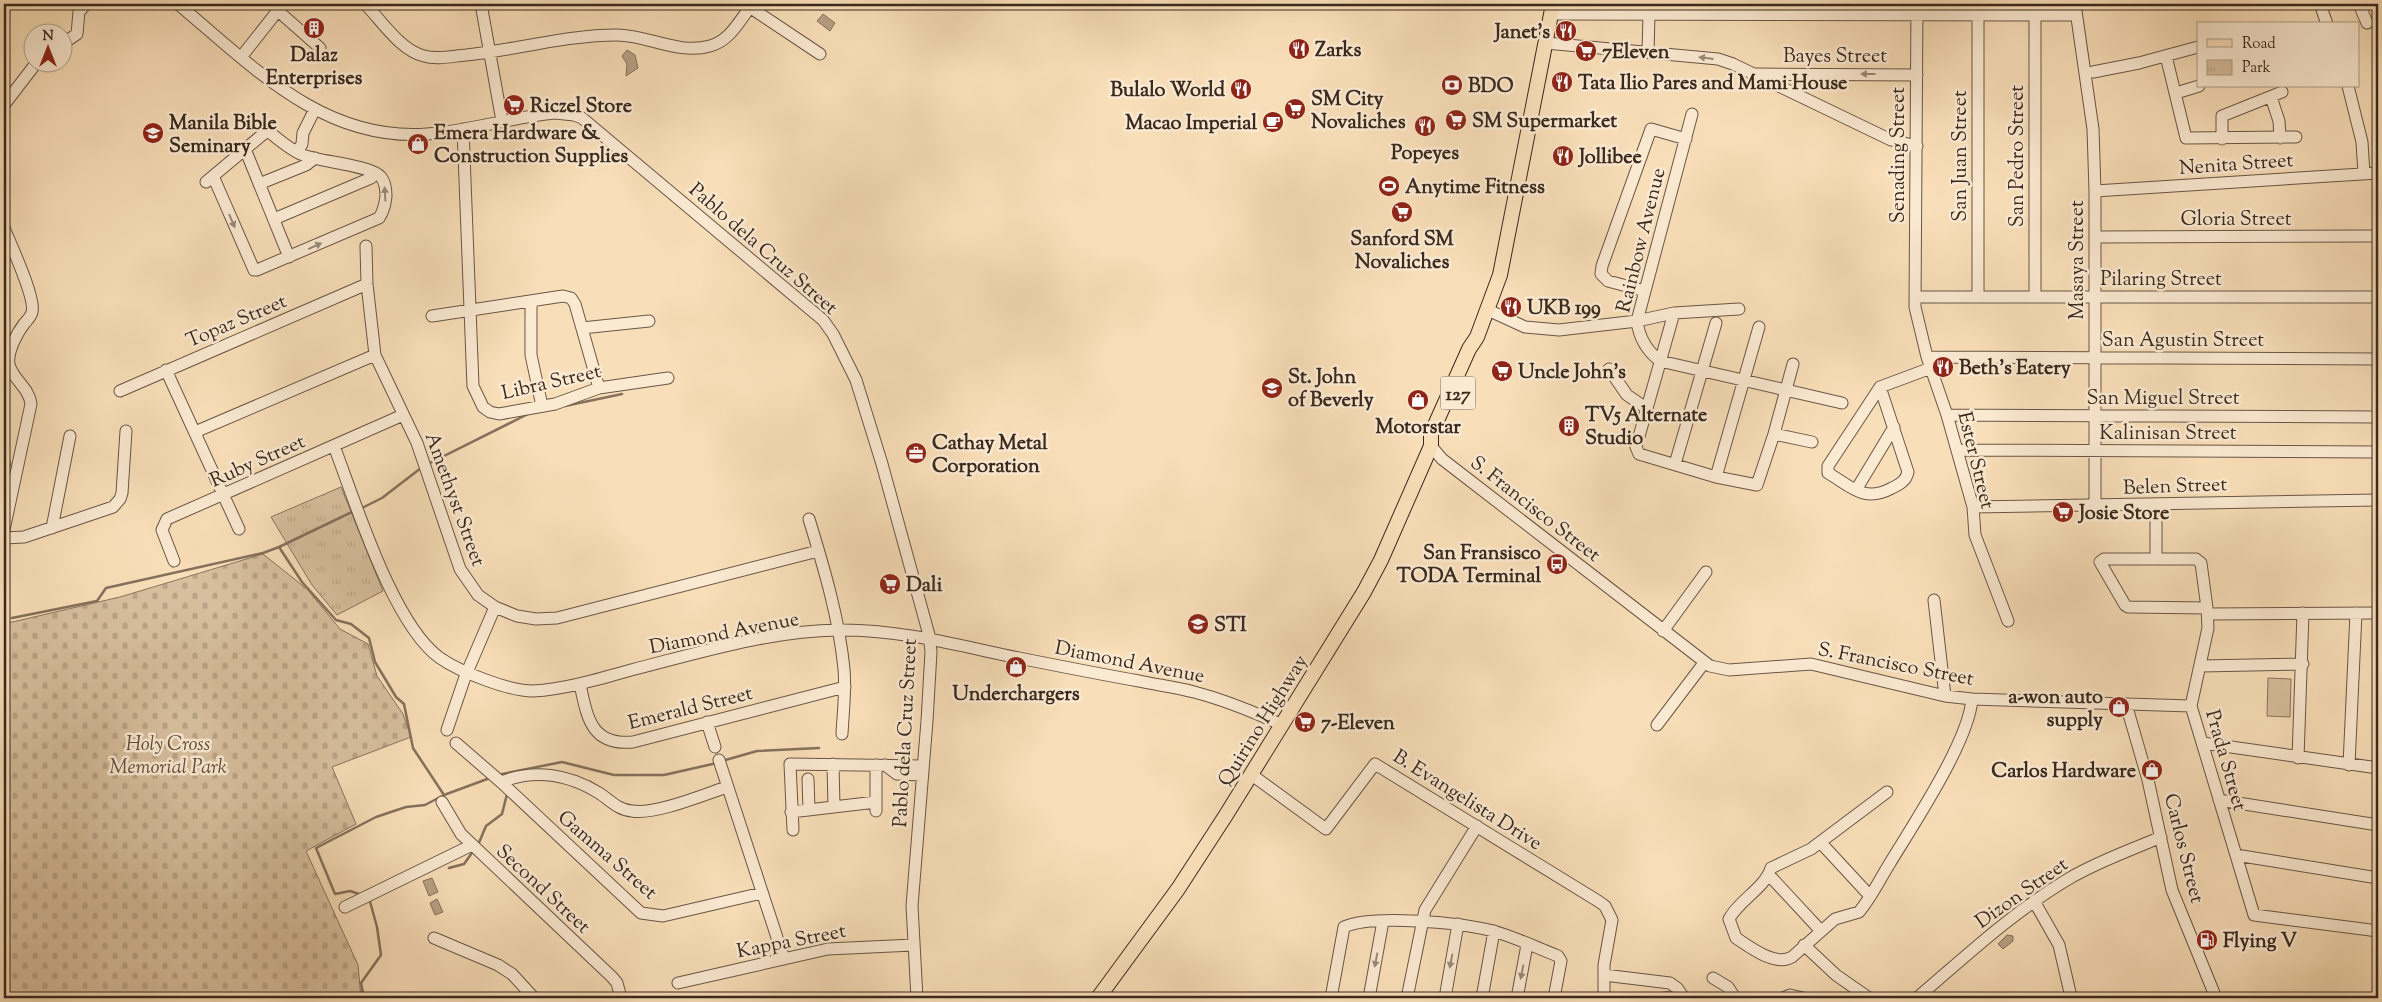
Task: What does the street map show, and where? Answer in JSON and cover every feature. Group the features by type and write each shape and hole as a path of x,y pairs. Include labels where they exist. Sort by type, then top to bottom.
{"main road":[{"name":"Quirino Highway","path":"1098,998 1178,889 1252,775 1381,560 1431,446 1438,438 1476,351 1477,337 1500,275 1509,237 1552,9"}],"street":[{"path":"72,37 77,34 79,12 86,4"},
{"name":"Pablo dela Cruz Street","path":"178,4 282,90 314,110 335,119 392,133 427,134 555,113 582,118 823,320 843,351 860,392 930,640 929,686 914,877 913,945 917,998"},
{"path":"365,4 408,49 423,56 433,58 490,52 585,37 617,35 638,37 673,47 700,48 722,40 733,31 748,5 820,54"},
{"path":"481,4 502,121"},
{"path":"2320,4 2326,22"},
{"path":"2359,4 2367,23"},
{"path":"242,56 280,7 320,48"},
{"path":"1552,9 1649,14 1917,9 1978,15 2035,15 2076,9"},
{"name":"Senading Street","path":"1915,302 1917,9"},
{"name":"Masaya Street","path":"2076,9 2090,73 2093,129 2095,191 2094,506"},
{"path":"1648,52 1649,14"},
{"name":"San Juan Street","path":"1978,15 1978,296"},
{"name":"San Pedro Street","path":"2035,15 2035,297"},
{"path":"1546,42 1718,59 1891,140 1917,146"},
{"path":"2090,73 2197,47"},
{"path":"2166,56 2186,138 2296,137"},
{"path":"4,105 29,72"},
{"name":"Bayes Street","path":"1752,74 1917,75"},
{"path":"2176,93 2197,87"},
{"path":"2348,88 2362,142 2364,174"},
{"path":"2222,139 2222,116 2282,92"},
{"path":"2271,97 2279,121 2280,138"},
{"path":"297,152 302,144 303,133 314,110"},
{"name":"Rainbow Avenue","path":"1660,361 1651,354 1641,337 1636,321 1692,114"},
{"path":"265,128 286,146 315,158 375,173 382,178 386,193 383,213 379,218 258,270 254,270 209,179 245,149 265,128"},
{"path":"1645,291 1608,281 1601,274 1602,266 1651,128 1686,139"},
{"name":"Libra Street","path":"463,129 473,386 483,407 490,412 499,414 542,406 599,388 668,378"},
{"path":"286,146 292,139 303,133"},
{"path":"245,149 289,257"},
{"path":"259,184 306,165 315,158"},
{"path":"274,219 371,178 375,173"},
{"name":"Nenita Street","path":"2095,191 2378,173"},
{"path":"4,228 31,297 33,309 32,314 21,328 9,357 11,371 28,393 31,404 4,530"},
{"name":"Gloria Street","path":"2094,237 2378,236"},
{"name":"Amethyst Street","path":"366,246 367,284 375,354 417,443 460,569 478,595 495,607 517,616 536,619 557,618 818,551"},
{"name":"Topaz Street","path":"120,391 367,284"},
{"path":"432,316 563,296 571,298 575,304 599,388"},
{"name":"Pilaring Street","path":"1915,302 1978,296 2378,297"},
{"path":"531,301 532,356 542,406"},
{"name":"Ester Street","path":"1915,302 1929,362 1948,415 1974,507 1975,534 2008,621"},
{"path":"1488,310 1525,327 1559,330 1636,321 1674,314 1739,309"},
{"path":"1674,314 1646,408 1636,451 1716,477 1757,485 1774,434 1793,364"},
{"path":"582,328 649,321"},
{"path":"1675,464 1716,323"},
{"path":"1716,477 1759,327"},
{"path":"195,432 375,354"},
{"name":"San Agustin Street","path":"1929,362 2095,357 2378,359"},
{"path":"1660,361 1842,403"},
{"path":"1880,387 1907,465 1907,476 1898,485 1876,495 1868,496 1826,470 1880,387 1929,362"},
{"path":"1609,369 1627,395 1646,408"},
{"path":"166,370 239,529"},
{"name":"Ruby Street","path":"174,561 162,530 167,519 403,415"},
{"name":"San Miguel Street","path":"1948,415 2378,417"},
{"path":"1856,490 1894,427"},
{"path":"4,538 16,539 106,510 117,504 122,493 126,431"},
{"path":"1774,434 1812,442"},
{"path":"52,528 70,436"},
{"name":"Diamond Avenue","path":"334,446 399,608 429,650 442,660 493,683 516,690 533,691 580,684 716,648 776,636 838,630 930,640 1191,691 1244,708 1282,725"},
{"name":"S. Francisco Street","path":"1431,446 1442,459 1704,663 1719,669 1729,670 1811,664 1945,696 1972,699 2192,706"},
{"name":"Kalinisan Street","path":"1958,450 2378,452"},
{"name":"Belen Street","path":"1974,507 2378,500"},
{"path":"2156,504 2156,559 2104,559 2100,562 2128,607 2208,611 2378,613"},
{"path":"809,519 838,630 844,687 842,734"},
{"name":"Prada Street","path":"2156,559 2200,560 2208,611 2208,628 2192,706 2218,800 2254,914 2378,931"},
{"path":"1663,631 1706,572"},
{"path":"1934,600 1945,696"},
{"path":"447,730 449,718 467,671 495,607"},
{"path":"2298,758 2303,664 2303,613"},
{"path":"2349,765 2356,613"},
{"path":"1657,725 1704,663"},
{"path":"2201,666 2303,664"},
{"name":"Emerald Street","path":"580,684 589,722 594,729 612,741 633,742 844,687"},
{"path":"1887,792 1804,854 1773,866 1769,875 1735,909 1729,919 1736,938 1771,958 1784,960 1789,958 1835,919 1856,914 1870,896 1948,762 1970,714 1972,699"},
{"name":"Carlos Street","path":"2126,704 2148,780 2174,896 2215,998"},
{"path":"707,722 715,747"},
{"name":"Gamma Street","path":"456,743 641,913 663,916 762,893"},
{"path":"2203,743 2378,768"},
{"path":"719,760 784,958"},
{"path":"793,830 790,764 881,765 897,774 923,770"},
{"path":"833,764 834,807"},
{"name":"B. Evangelista Drive","path":"1252,775 1326,829 1376,764 1605,906 1612,920 1604,975 1604,998"},
{"path":"792,812 834,807 876,807 881,765"},
{"path":"500,782 515,776 533,774 552,775 586,785 613,804 624,810 634,812 655,809 728,787"},
{"path":"808,779 809,810"},
{"path":"2218,800 2378,825"},
{"name":"Second Street","path":"442,802 461,834 612,977 617,983 621,998"},
{"path":"1406,998 1425,910 1477,826"},
{"name":"Dizon Street","path":"1917,998 1998,928 2034,901 2090,867 2161,837"},
{"path":"1820,843 1870,896"},
{"path":"345,908 472,845"},
{"path":"2236,855 2378,878"},
{"path":"1769,875 1821,931"},
{"path":"2034,901 2059,945 2071,997"},
{"path":"1369,998 1383,921"},
{"path":"1331,998 1344,927 1383,921 1458,924 1494,932 1560,958 1554,998"},
{"path":"1444,998 1458,924"},
{"path":"1482,998 1494,932"},
{"path":"434,938 498,965 512,974 534,998"},
{"name":"Kappa Street","path":"678,984 833,948 913,945"},
{"path":"1517,998 1527,945"},
{"path":"1804,945 1836,975 1869,998"},
{"path":"1604,975 1670,983 1677,988 1684,998"},
{"path":"1713,978 1728,987 1735,998"},
{"path":"1783,998 1790,995 1803,998"}],"green space":[{"path":"4,459 11,462 4,499"},
{"path":"341,487 383,591 337,615 312,585 271,517"},
{"name":"Holy Cross Memorial Park","path":"263,554 307,589 340,629 368,644 377,676 403,714 411,737 332,767 356,824 306,851 358,965 361,998 4,998 4,611 8,623 120,597"},
{"path":"2268,678 2291,679 2290,717 2267,716"},
{"path":"1670,991 1671,998 1649,998 1649,994"}],"shaded area":[{"path":"823,14 835,23 830,31 817,21"},
{"path":"627,50 635,55 638,68 626,76 627,64 622,56"},
{"path":"432,878 438,892 429,896 423,881"},
{"path":"437,899 443,912 435,915 430,903"},
{"path":"2007,935 2013,936 2013,941 2003,949 1998,944"}],"waterway":[{"path":"565,406 622,394"},
{"path":"428,464 528,414"},
{"path":"362,508 382,498 421,468"},
{"path":"279,547 354,511"},
{"path":"12,618 97,601 106,588 263,553 279,547 302,582 336,620 351,624 369,638 375,662 396,697 404,704 413,748 444,795 425,805 406,807 376,817 316,848 335,894 350,891 362,895"},
{"path":"722,761 757,751 819,748"},
{"path":"497,775 562,762 614,775 664,775 717,763"},
{"path":"444,795 490,778"},
{"path":"478,845 486,826 502,814 507,794"},
{"path":"449,868 464,864 474,850"},
{"path":"364,998 361,983 381,955 377,927 369,898"}],"place":[{"name":"Dalaz Enterprises","path":"314,28"},
{"name":"Janet's","path":"1566,31"},
{"name":"Zarks","path":"1299,49"},
{"name":"7Eleven","path":"1586,51"},
{"name":"Tata Ilio Pares and Mami House","path":"1562,82"},
{"name":"BDO","path":"1452,85"},
{"name":"Bulalo World","path":"1241,89"},
{"name":"Riczel Store","path":"514,105"},
{"name":"SM City Novaliches","path":"1295,109"},
{"name":"SM Supermarket","path":"1456,120"},
{"name":"Macao Imperial","path":"1273,122"},
{"name":"Popeyes","path":"1425,126"},
{"name":"Manila Bible Seminary","path":"153,133"},
{"name":"Emera Hardware & Construction Supplies","path":"418,144"},
{"name":"Jollibee","path":"1563,156"},
{"name":"Anytime Fitness","path":"1389,186"},
{"name":"Sanford SM Novaliches","path":"1402,212"},
{"name":"UKB 199","path":"1511,307"},
{"name":"Beth's Eatery","path":"1943,367"},
{"name":"Uncle John's","path":"1502,371"},
{"name":"St. John of Beverly","path":"1272,388"},
{"name":"Motorstar","path":"1418,400"},
{"name":"TV5 Alternate Studio","path":"1569,426"},
{"name":"Cathay Metal Corporation","path":"916,453"},
{"name":"Josie Store","path":"2063,512"},
{"name":"San Fransisco TODA Terminal","path":"1557,564"},
{"name":"Dali","path":"890,584"},
{"name":"STI","path":"1198,624"},
{"name":"Underchargers","path":"1016,667"},
{"name":"a-won auto supply","path":"2119,707"},
{"name":"7-Eleven","path":"1305,722"},
{"name":"Carlos Hardware","path":"2152,770"},
{"name":"Flying V","path":"2207,940"}]}
